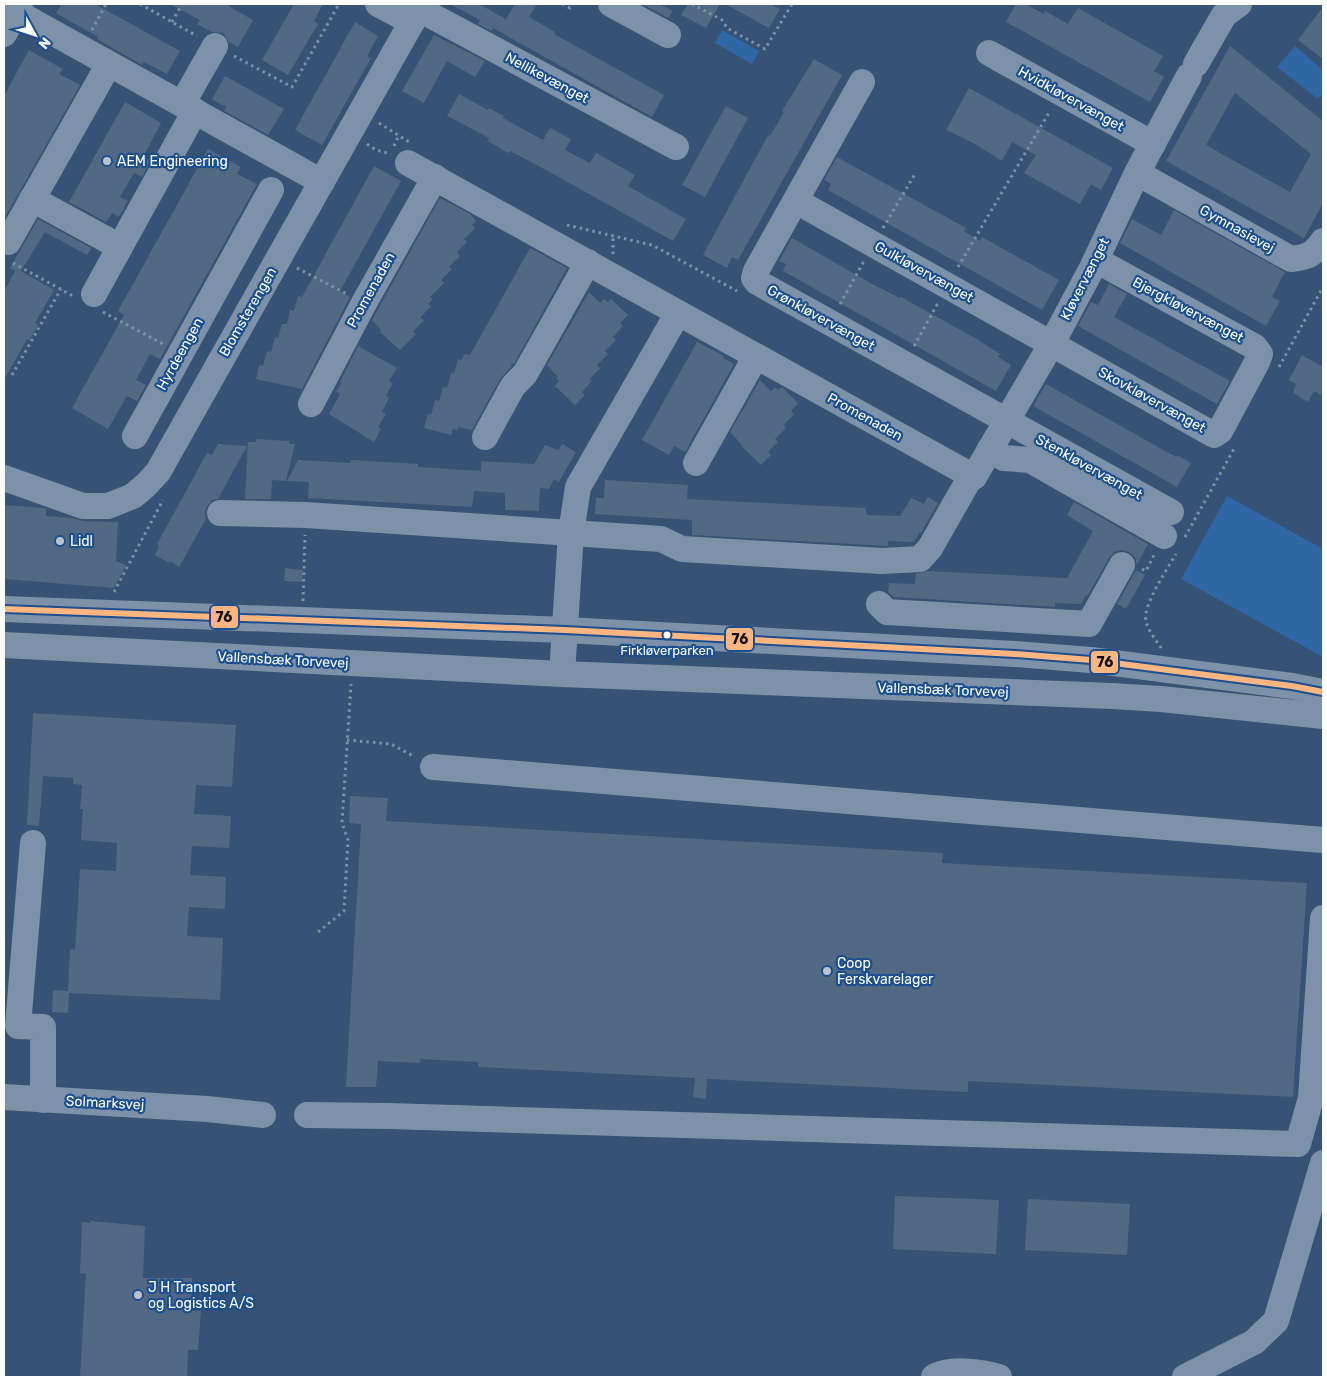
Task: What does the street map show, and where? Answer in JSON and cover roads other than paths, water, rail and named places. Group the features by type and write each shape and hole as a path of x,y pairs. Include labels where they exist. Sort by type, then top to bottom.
{"street":[{"name":"Nellikevænget","path":"378,4 417,12 676,147"},
{"name":"Kløvervænget","path":"972,477 1052,343 1096,260 1137,173 1224,14 1239,4"},
{"path":"618,5 668,35"},
{"name":"Blomsterengen","path":"4,478 83,506 108,506 133,496 158,472 417,12"},
{"path":"13,16 109,64 322,182"},
{"path":"92,301 188,108 215,46"},
{"name":"Hvidkløvervænget","path":"988,53 1153,144"},
{"path":"10,252 32,199 109,64"},
{"name":"Grønkløvervænget","path":"862,82 754,278 757,282 1006,421"},
{"name":"Promenaden","path":"412,154 435,177 972,477"},
{"name":"Promenaden","path":"311,404 364,303 435,177"},
{"name":"Gymnasievej","path":"1148,179 1291,259 1302,258 1315,253 1323,241"},
{"name":"Hyrdeengen","path":"135,436 225,271 272,190"},
{"path":"32,199 120,247"},
{"name":"Gulkløvervænget","path":"796,201 1052,343"},
{"name":"Bjergkløvervænget","path":"1096,260 1255,347 1260,354 1239,399"},
{"path":"485,437 513,386 525,374 588,262"},
{"path":"225,271 261,290"},
{"path":"562,674 571,533 578,488 678,312"},
{"name":"Skovkløvervænget","path":"1052,343 1214,435 1220,431 1239,399"},
{"path":"696,462 756,356"},
{"name":"Stenkløvervænget","path":"990,449 1004,458 1030,460 1175,534 1006,421"},
{"path":"220,513 306,515 661,538 682,549 882,561 920,559 930,548 972,477"},
{"path":"879,604 887,612 1090,624 1122,565"},
{"path":"4,609 565,630 1034,656 1091,660 1323,692"},
{"name":"Vallensbæk Torvevej","path":"4,645 562,674 1161,699 1323,716"},
{"path":"433,767 1323,840"},
{"path":"34,843 18,1026 43,1027 43,1100"},
{"path":"307,1115 1298,1144 1311,1098 1323,918"},
{"name":"Solmarksvej","path":"4,1097 263,1114"},
{"path":"1185,1377 1254,1342 1276,1321 1323,1163"},
{"path":"934,1377 942,1373 982,1372 999,1377"}],"place":[{"name":"AEM Engineering","path":"107,161"},
{"name":"Lidl","path":"60,541"},
{"name":"Firkløverparken","path":"667,635"},
{"name":"Coop Ferskvarelager","path":"827,971"},
{"name":"J H Transport og Logistics A/S","path":"138,1295"}]}
